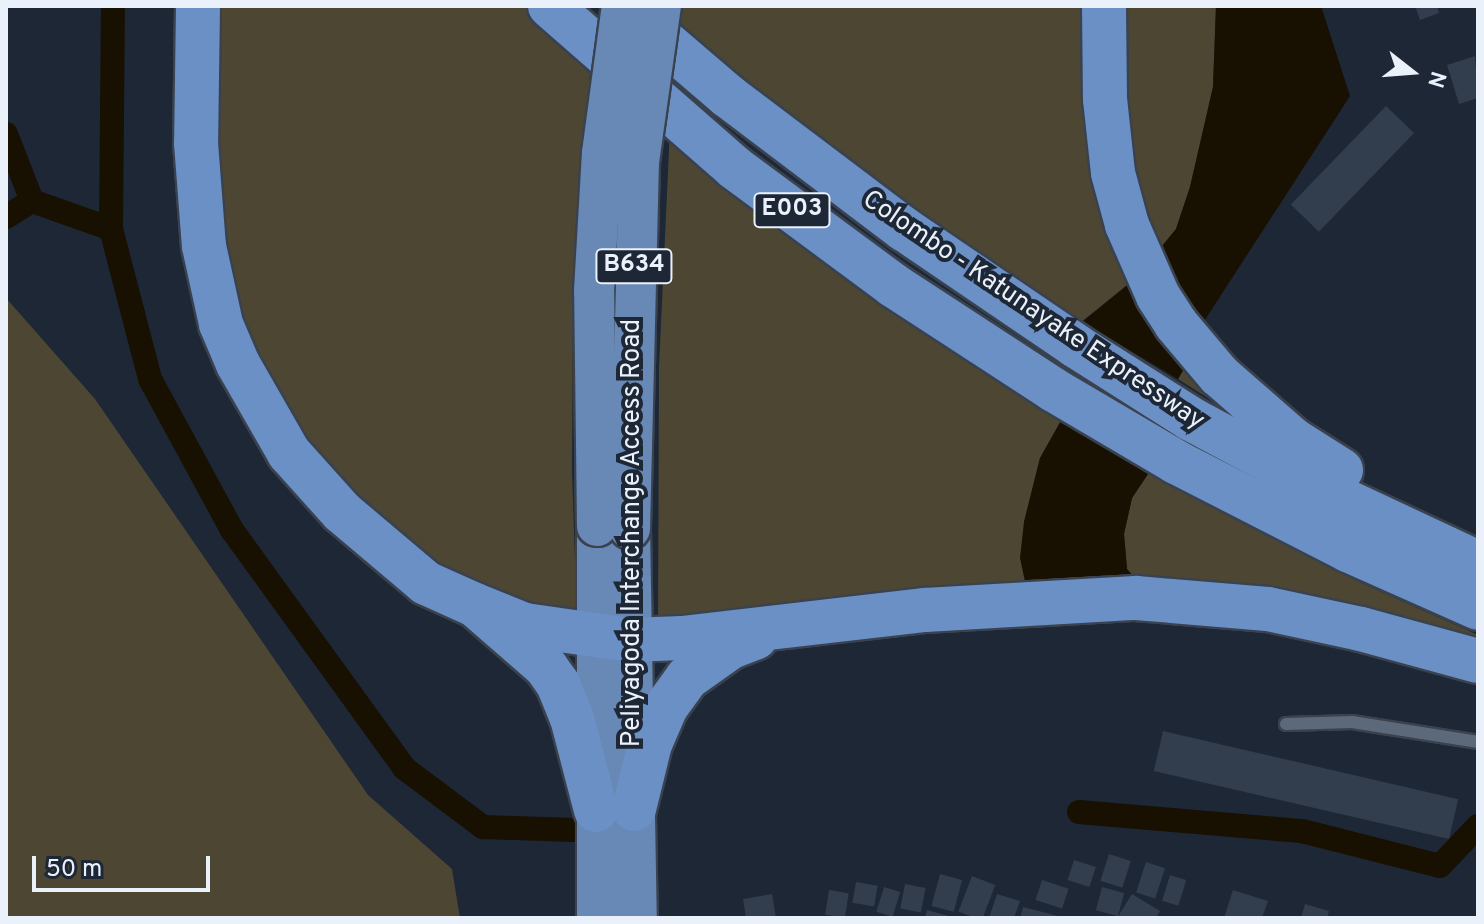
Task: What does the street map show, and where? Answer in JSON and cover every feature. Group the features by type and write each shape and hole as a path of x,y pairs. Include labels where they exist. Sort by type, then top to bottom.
{"highway":[{"path":"198,6 196,143 204,246 221,324 238,364 289,453 342,512 426,583 525,625 612,639 682,638 1024,603 1136,598 1268,609 1361,629 1478,661"},
{"name":"Colombo - Katunayake Expressway","path":"550,6 735,168 893,285 1054,390 1176,462 1348,550 1478,608"},
{"name":"Colombo - Katunayake Expressway","path":"623,6 728,96 866,201 1076,346 1191,419 1337,497 1478,563"},
{"name":"Peliyagoda Interchange Access Road","path":"613,527 594,291 602,153 623,6"},
{"name":"Peliyagoda Interchange Access Road","path":"597,918 615,810 613,527 639,162 661,6"},
{"path":"1104,6 1108,138 1117,186 1135,244 1176,324 1219,375 1255,409 1323,460 1478,541"},
{"path":"475,605 534,654 558,684 615,810"},
{"path":"615,810 666,707 687,678 731,647 811,623"},
{"name":"Peliyagoda Interchange Access Road","path":"615,810 637,918"}],"lane":[{"path":"1286,724 1352,722 1478,742"}],"shaded area":[{"path":"208,6 533,6 591,59 573,310 572,471 577,618 567,623 422,562 296,437 228,294"},
{"path":"683,6 1090,6 1136,278 1075,327 677,38"},
{"path":"1116,6 1216,6 1213,87 1190,187 1176,229 1154,256 1141,230"},
{"path":"1216,6 1321,6 1350,96 1199,329 1154,256 1176,229 1190,187 1213,87"},
{"path":"670,128 1062,419 1040,458 1024,522 1027,591 658,623 659,367"},
{"path":"1136,278 1189,360 1178,379 1082,322"},
{"path":"6,298 95,399 368,795 452,869 460,918 6,918"},
{"path":"1189,360 1224,408 1178,379"},
{"path":"1062,419 1150,471 1132,498 1124,534 1127,569 1142,587 1027,591 1020,558 1024,522 1040,458"},
{"path":"1150,471 1357,581 1478,635 1478,653 1142,587 1127,569 1124,534 1132,498"}],"building":[{"path":"1415,6 1437,6 1439,13 1420,20"},
{"path":"1475,56 1478,98 1459,104 1447,65"},
{"path":"1386,106 1414,133 1319,232 1291,205"},
{"path":"1163,731 1458,799 1449,839 1154,771"},
{"path":"1109,854 1131,861 1122,888 1100,881"},
{"path":"1074,860 1096,867 1089,887 1068,880"},
{"path":"1146,862 1165,868 1155,899 1136,892"},
{"path":"940,874 962,880 954,912 931,906"},
{"path":"1170,875 1186,880 1178,906 1162,901"},
{"path":"972,876 995,885 983,918 958,911"},
{"path":"1042,880 1069,889 1062,909 1036,900"},
{"path":"856,882 878,886 874,907 852,903"},
{"path":"905,884 926,888 921,913 900,909"},
{"path":"884,887 900,892 893,917 876,912"},
{"path":"1102,887 1124,893 1118,916 1096,910"},
{"path":"829,890 849,893 845,918 825,915"},
{"path":"1233,890 1268,901 1262,918 1224,918"},
{"path":"772,894 776,918 746,918 743,899"},
{"path":"997,894 1020,901 1014,918 989,918"},
{"path":"1132,894 1160,911 1156,918 1117,918"},
{"path":"1305,904 1329,911 1327,918 1301,918"},
{"path":"1023,907 1062,917 1062,918 1020,918"},
{"path":"927,910 952,917 952,918 925,918"}],"waterway":[{"path":"111,229 113,6"},
{"path":"6,134 32,201"},
{"path":"6,217 32,201 111,229 150,379 232,530 404,768 483,827 573,830"},
{"path":"1079,812 1302,831 1440,866 1478,826"}]}
